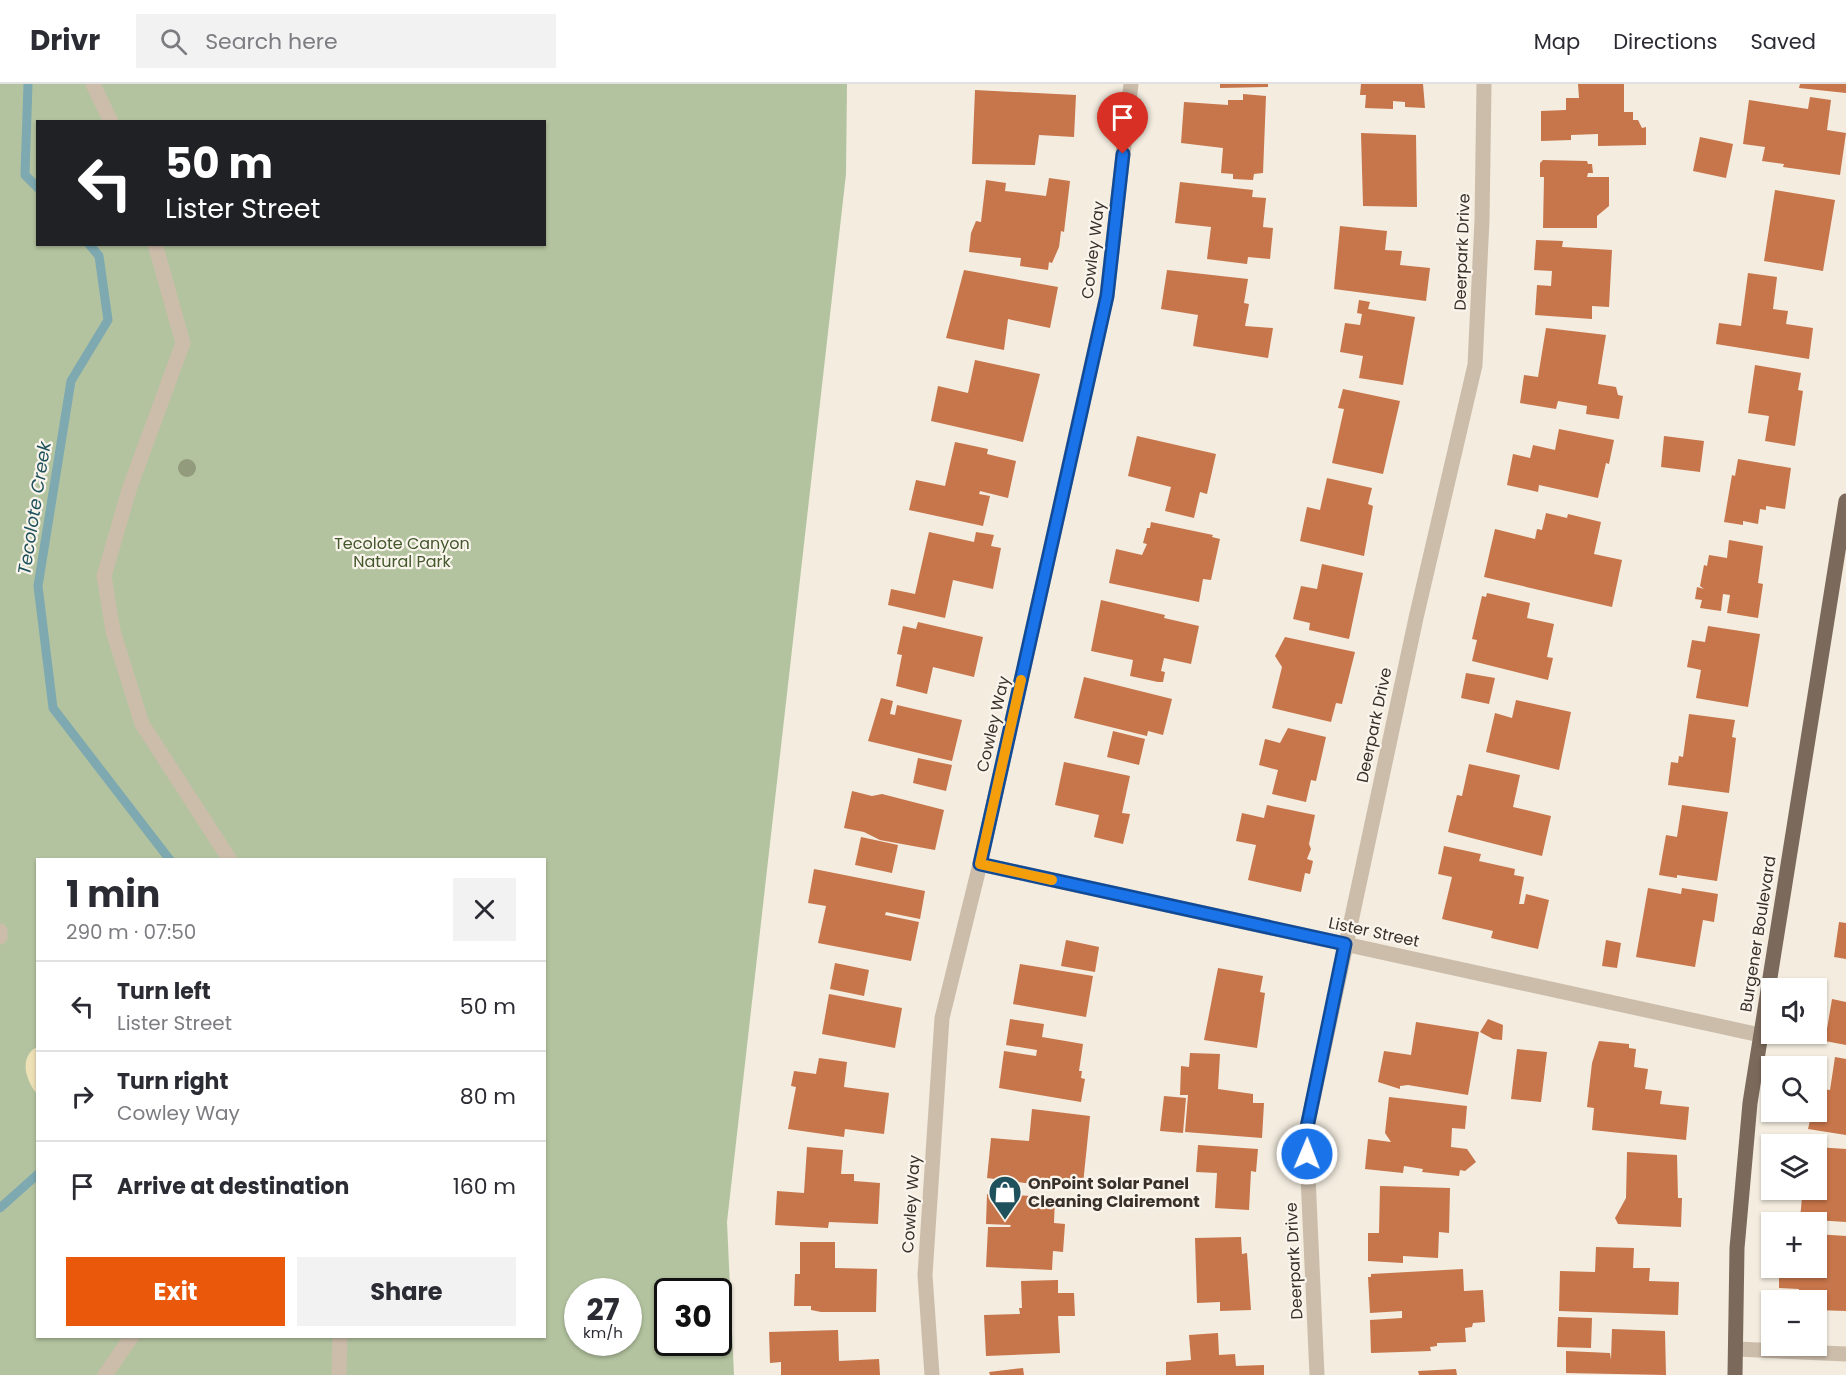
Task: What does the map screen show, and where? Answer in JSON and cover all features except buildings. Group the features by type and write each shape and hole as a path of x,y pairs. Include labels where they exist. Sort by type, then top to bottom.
{"main road":[{"name":"Burgener Boulevard","path":"1735,1375 1737,1248 1750,1103 1846,501"}],"street":[{"path":"93,84 110,120"},
{"name":"Cowley Way","path":"932,1375 925,1275 942,1018 980,864 1107,296 1131,84"},
{"name":"Deerpark Drive","path":"1317,1375 1306,1132 1416,618 1475,365 1482,220 1484,84"},
{"path":"155,246 183,343 130,487 104,576 113,631 142,724 229,858"},
{"name":"Lister Street","path":"980,864 1760,1035"},
{"path":"0,931 0,937"},
{"path":"105,1375 131,1338"},
{"path":"339,1375 340,1338"},
{"path":"1736,1349 1846,1354"}],"green space":[{"name":"Tecolote Canyon Natural Park","path":"0,84 847,84 846,174 727,1222 730,1278 654,1278 654,1356 732,1356 732,1331 734,1375 0,1375"}],"sand":[{"path":"36,1048 36,1092 27,1076 26,1069 27,1057"}],"waterway":[{"name":"Tecolote Creek","path":"28,84 25,175 36,186"},
{"name":"Tecolote Creek","path":"91,246 99,256 108,320 71,381 38,586 53,708 168,858"},
{"name":"Tecolote Creek","path":"0,1208 36,1176"}],"slow traffic":[{"path":"1021,680 980,864 1052,880"}],"place":[{"name":"OnPoint Solar Panel Cleaning Clairemont","path":"1005,1221"}],"route":[{"path":"1123,154 1107,296 980,864 1345,944 1306,1132 1307,1154"}]}
